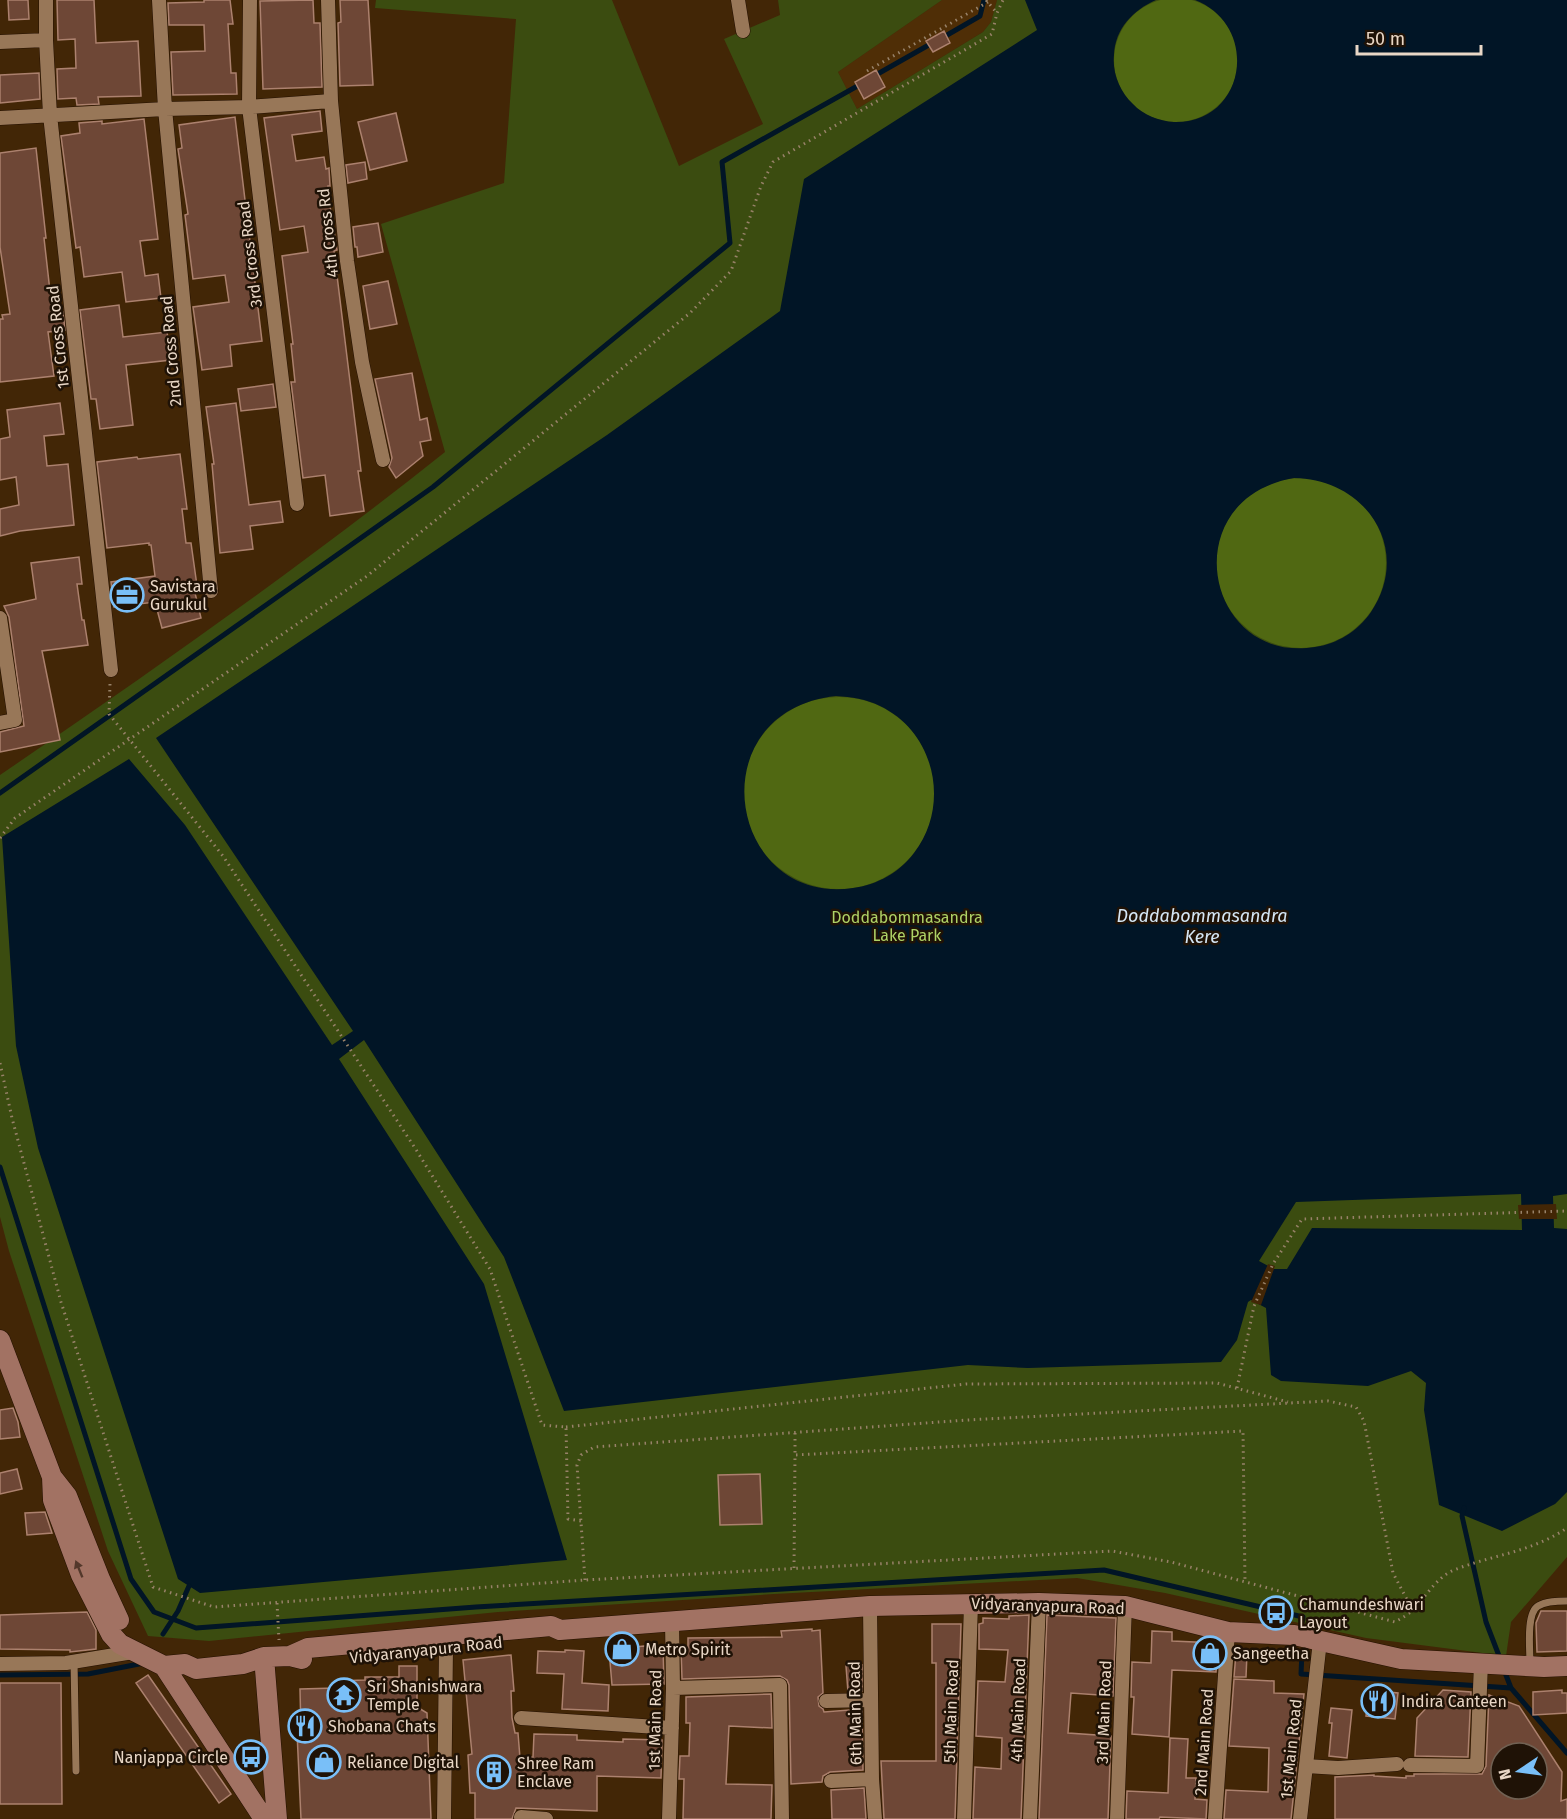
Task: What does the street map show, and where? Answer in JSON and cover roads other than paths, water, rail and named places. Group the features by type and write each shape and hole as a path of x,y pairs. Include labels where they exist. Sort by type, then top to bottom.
{"main road":[{"path":"0,1340 52,1477 68,1496 100,1579 128,1636 133,1652 164,1666 185,1664 193,1658 246,1655 243,1664 278,1656 277,1819"},
{"name":"Vidyaranyapura Road","path":"278,1656 308,1648 551,1626 560,1630 870,1606 1039,1603 1125,1606 1228,1632 1294,1635 1401,1659 1567,1666"},
{"name":"Vidyaranyapura Road","path":"278,1656 309,1662 550,1638 560,1630"},
{"path":"164,1666 264,1819"}],"street":[{"name":"1st Cross Road","path":"46,0 50,115 111,670"},
{"name":"2nd Cross Road","path":"159,0 165,109 211,591"},
{"name":"3rd Cross Road","path":"250,0 249,107 297,504"},
{"name":"4th Cross Rd","path":"328,0 331,101 347,261 359,339 383,460"},
{"path":"738,0 743,31"},
{"path":"0,42 46,40"},
{"path":"0,118 331,101"},
{"path":"0,622 15,720 0,723"},
{"name":"4th Main Road","path":"1030,1819 1039,1603"},
{"name":"5th Main Road","path":"964,1819 971,1604"},
{"name":"6th Main Road","path":"870,1606 872,1779 875,1819"},
{"name":"3rd Main Road","path":"1117,1819 1125,1606"},
{"name":"1st Main Road","path":"669,1819 673,1688 672,1621"},
{"name":"2nd Main Road","path":"1215,1819 1228,1632"},
{"name":"1st Main Road","path":"1300,1819 1320,1641"},
{"path":"444,1819 446,1648"},
{"path":"0,1664 74,1664 133,1652"},
{"path":"1306,1766 1477,1766 1481,1663"},
{"path":"673,1688 780,1685 782,1819"},
{"path":"826,1701 871,1700"},
{"path":"521,1718 672,1728"},
{"path":"831,1781 872,1779"},
{"path":"521,1817 546,1819"}],"lane":[{"path":"1530,1666 1533,1612 1540,1605 1567,1601"},
{"path":"74,1664 76,1772"}],"water":[{"name":"Doddabommasandra Kere","path":"1025,0 1156,0 1140,9 1122,29 1115,46 1114,69 1121,88 1137,108 1152,117 1174,122 1198,118 1217,107 1230,91 1236,72 1236,51 1230,30 1216,13 1195,0 1567,0 1567,1194 1553,1196 1554,1228 1567,1229 1567,1492 1555,1504 1502,1531 1439,1505 1424,1410 1426,1383 1411,1371 1368,1386 1281,1381 1271,1375 1266,1308 1251,1300 1248,1302 1237,1340 1221,1362 1028,1368 968,1365 564,1411 504,1257 364,1040 339,1059 484,1284 567,1560 200,1593 178,1579 38,1148 16,1046 2,837 129,759 185,825 332,1045 353,1031 156,738 607,435 780,311 804,179 1037,30","holes":["1294,478 1320,481 1342,490 1361,504 1375,522 1384,542 1387,565 1383,588 1366,619 1346,636 1315,647 1278,646 1248,631 1228,607 1218,577 1218,545 1231,516 1256,492","836,696 869,702 899,718 914,733 925,751 934,792 932,813 925,834 914,853 902,866 887,876 871,884 853,888 810,886 778,868 756,839 745,804 747,768 762,735 792,709","1521,1194 1522,1230 1312,1228 1287,1269 1274,1269 1259,1261 1296,1202"]}],"waterway":[{"path":"942,38 980,16 984,0"},
{"path":"874,76 934,42"},
{"path":"0,793 433,487 730,243 722,162 861,84"},
{"path":"0,1167 131,1579 154,1612 196,1628 476,1607 1104,1570 1303,1617 1302,1622"},
{"path":"1464,1508 1462,1516 1486,1622 1501,1661"},
{"path":"163,1634 178,1611 189,1586"},
{"path":"1302,1652 1301,1674 1511,1688 1567,1753"},
{"path":"0,1675 88,1674 144,1663"},
{"path":"1504,1670 1511,1688"}],"place":[{"name":"Savistara Gurukul","path":"127,595"},
{"name":"Chamundeshwari Layout","path":"1276,1613"},
{"name":"Metro Spirit","path":"622,1649"},
{"name":"Sangeetha","path":"1210,1653"},
{"name":"Sri Shanishwara Temple","path":"344,1695"},
{"name":"Indira Canteen","path":"1378,1701"},
{"name":"Shobana Chats","path":"305,1726"},
{"name":"Nanjappa Circle","path":"251,1757"},
{"name":"Reliance Digital","path":"324,1762"},
{"name":"Shree Ram Enclave","path":"494,1772"}],"park label":[{"name":"Doddabommasandra Lake Park","path":"907,926"}]}
